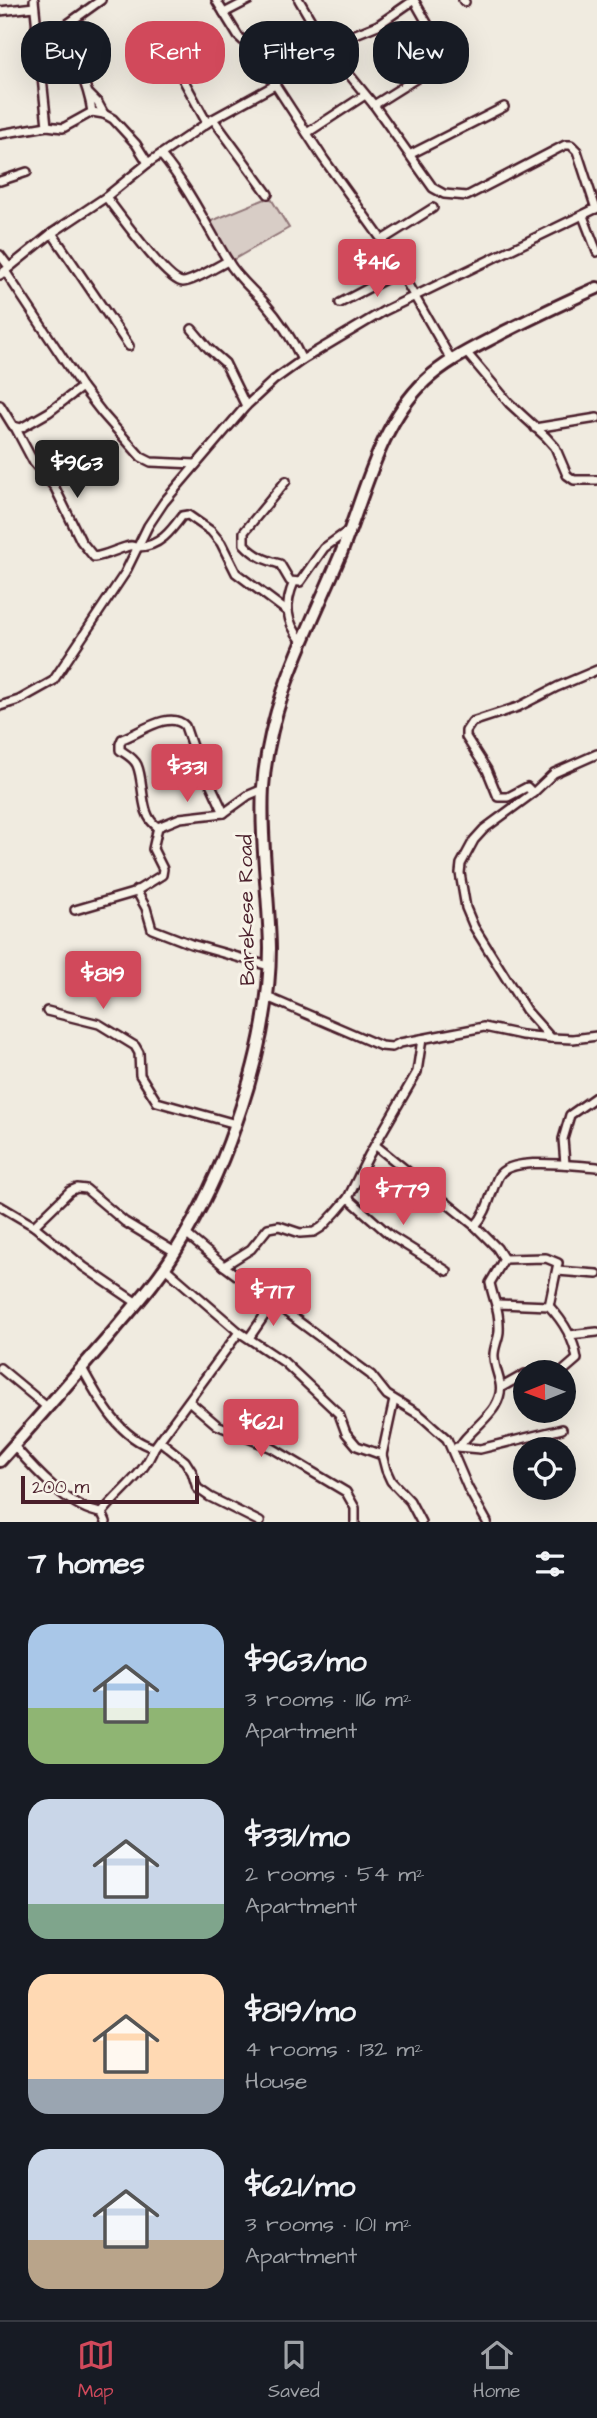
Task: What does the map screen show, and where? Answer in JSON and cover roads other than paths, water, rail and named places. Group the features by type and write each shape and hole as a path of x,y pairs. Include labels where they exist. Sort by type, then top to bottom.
{"main road":[{"name":"Barekese Road","path":"0,1461 165,1268 204,1203 236,1124 267,997 269,966 263,789 275,715 301,640 351,529 387,436 424,382 452,361 555,306 597,288"}],"street":[{"path":"72,21 101,0"},
{"path":"216,0 239,34"},
{"path":"224,13 249,0"},
{"path":"299,0 311,21"},
{"path":"384,21 414,0 426,21"},
{"path":"0,11 34,3 36,21"},
{"path":"42,84 47,126"},
{"path":"84,84 92,112"},
{"path":"188,84 211,121 268,194"},
{"path":"5,271 148,163 272,84"},
{"path":"275,84 382,240 452,361"},
{"path":"0,706 40,690 53,681 125,573 153,518 246,406 274,380 302,360 384,312 596,209 577,151 571,145 565,145 467,196 444,194 433,188 411,154 356,84"},
{"path":"374,105 407,84"},
{"path":"89,94 99,103 104,114"},
{"path":"307,133 365,95"},
{"path":"411,154 504,107"},
{"path":"0,134 47,126 63,128 92,112 104,114 113,118 136,144 148,163"},
{"path":"162,156 196,203 228,261 244,283 264,302 295,345 302,360"},
{"path":"0,181 27,172"},
{"path":"106,197 149,252 177,281 185,282 228,261"},
{"path":"382,240 433,208"},
{"path":"583,216 597,252"},
{"path":"52,233 129,346"},
{"path":"0,255 5,271 82,387 115,429 145,460 196,464"},
{"path":"340,303 401,271"},
{"path":"192,329 225,363 246,406"},
{"path":"466,352 509,403 555,447 567,475 574,480 597,480"},
{"path":"16,429 49,412 82,387"},
{"path":"0,405 34,463 55,488 76,531 94,558 125,547 159,542 182,516 188,515 211,531 221,543 236,573 288,612"},
{"path":"535,428 597,418"},
{"path":"286,481 244,532 244,544 252,553 280,565 290,581 300,582 324,548 351,529"},
{"path":"294,582 287,605 293,630 301,640"},
{"path":"533,793 527,787 508,797 498,797 486,770 466,737 466,731 472,722 518,707 597,670"},
{"path":"158,827 148,815 137,765 121,750 120,744 122,739 155,723 176,721 185,726 198,767 211,785 224,813"},
{"path":"551,1038 526,1010 474,927 466,908 461,864 474,840 484,829 533,793 554,773 597,754"},
{"path":"158,827 180,818 224,813 249,795 263,789"},
{"path":"75,910 136,890 164,872 153,849 158,827"},
{"path":"136,890 146,908 152,929 191,944 269,966"},
{"path":"267,997 381,1046 392,1047 400,1043 484,1027 551,1038 597,1036"},
{"path":"47,1011 99,1024 135,1046 139,1053 140,1075 157,1102 236,1124"},
{"path":"224,1266 251,1250 272,1226 292,1232 314,1232 322,1227 348,1198 417,1072 422,1039"},
{"path":"565,1164 563,1139 570,1115 597,1096"},
{"path":"375,1145 475,1226 504,1259"},
{"path":"475,1226 484,1214 499,1174 505,1169 521,1164 597,1167"},
{"path":"34,1226 70,1191 77,1188 86,1189 125,1222 175,1252"},
{"path":"348,1198 391,1236 447,1271"},
{"path":"0,1206 34,1226 84,1267 137,1303"},
{"path":"0,1217 9,1212"},
{"path":"186,1234 224,1266 371,1376 394,1399 420,1415 447,1439 456,1448 471,1496 486,1522"},
{"path":"504,1259 546,1258 558,1263 549,1306 569,1335 576,1360"},
{"path":"456,1448 494,1408 502,1387 493,1355 499,1334 497,1304 490,1283 504,1259"},
{"path":"165,1268 239,1332 284,1362 339,1414 346,1433 357,1446 382,1455"},
{"path":"557,1270 597,1274"},
{"path":"249,1338 273,1303"},
{"path":"497,1304 549,1306"},
{"path":"102,1513 118,1493 141,1474 154,1448 239,1332"},
{"path":"569,1335 597,1332"},
{"path":"0,1368 47,1406"},
{"path":"82,1368 96,1394 120,1427 154,1448"},
{"path":"502,1387 513,1381"},
{"path":"394,1399 382,1455 391,1481 410,1501 422,1522"},
{"path":"190,1402 217,1425 272,1448 346,1492 355,1508 355,1522"},
{"path":"456,1448 480,1449 562,1429"},
{"path":"160,1441 185,1461 197,1488 260,1522"},
{"path":"14,1446 67,1497 85,1509 102,1513"},
{"path":"102,1513 106,1522"}]}
